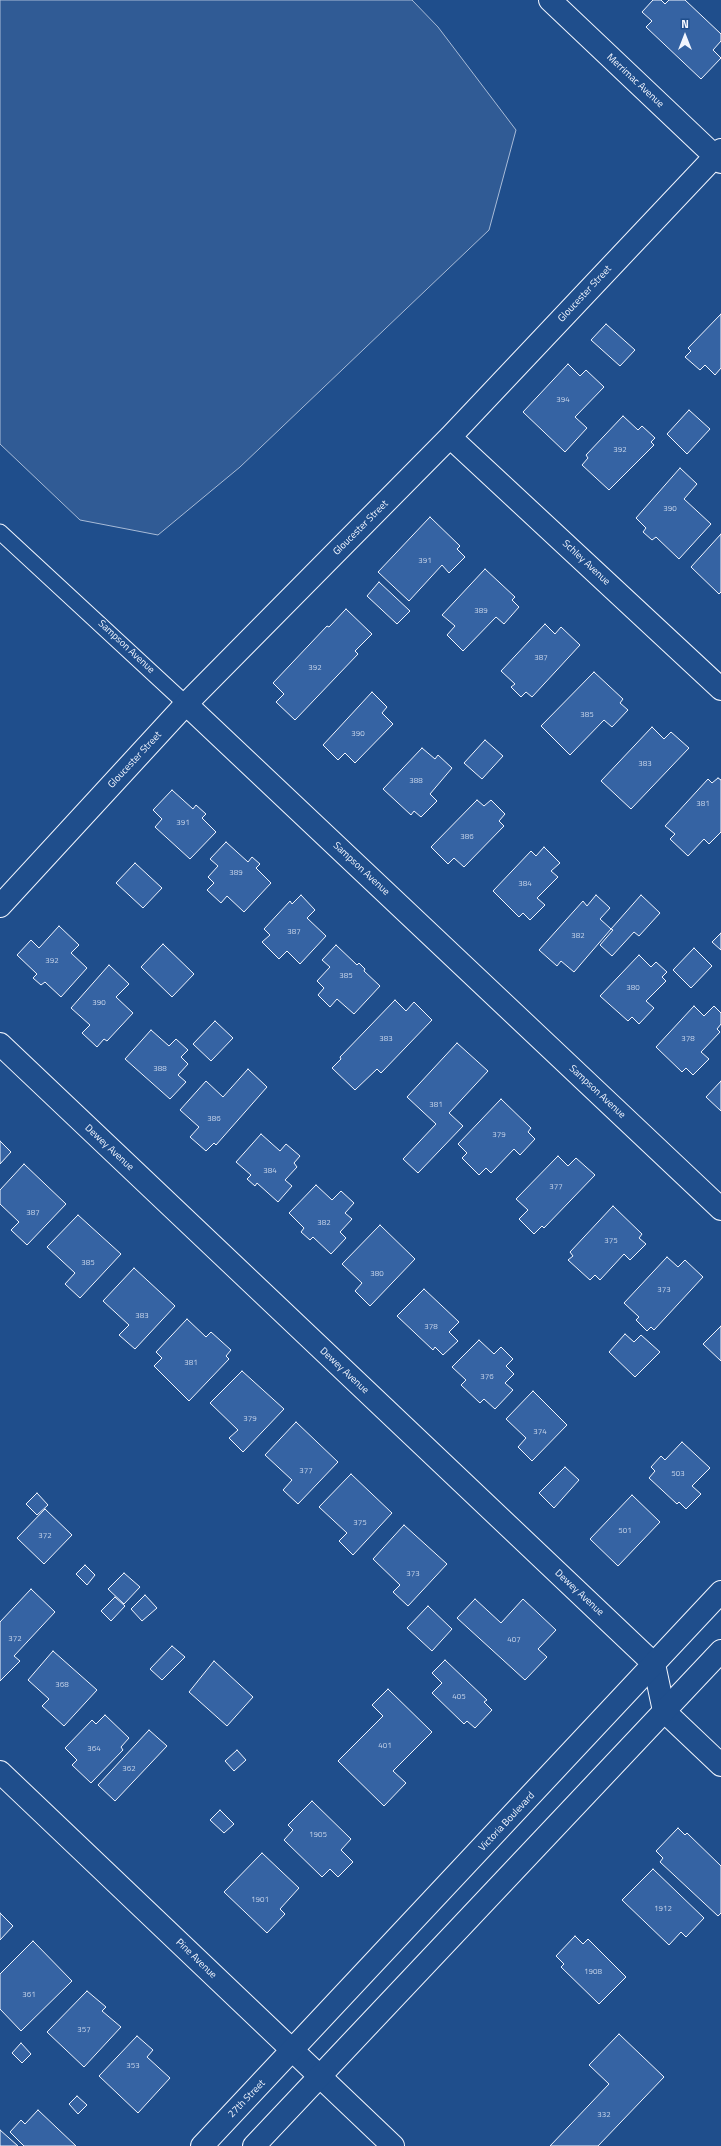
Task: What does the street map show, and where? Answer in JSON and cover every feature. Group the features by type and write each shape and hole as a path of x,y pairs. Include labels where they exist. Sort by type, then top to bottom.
{"street":[{"name":"Merrimac Avenue","path":"550,0 719,156"},
{"name":"Gloucester Street","path":"0,906 186,704 450,437 719,156"},
{"name":"Schley Avenue","path":"450,437 721,688"},
{"name":"Sampson Avenue","path":"186,704 721,1208"},
{"name":"Dewey Avenue","path":"0,1044 654,1664"},
{"name":"Victoria Boulevard","path":"292,2052 721,1592"},
{"path":"261,2143 319,2077 721,1651"},
{"path":"654,1664 664,1711 721,1765"},
{"name":"Pine Avenue","path":"0,1772 319,2077 384,2143"},
{"name":"27th Street","path":"202,2146 292,2052"}],"lane":[{"name":"Sampson Avenue","path":"0,532 186,704"}],"shaded area":[{"path":"0,0 412,0 438,27 516,130 489,230 240,467 158,535 80,520 0,444"}],"building":[{"path":"653,0 661,0 665,4 669,0 685,0 721,34 721,41 713,50 721,58 701,79 646,27 652,21 642,12"},
{"path":"721,314 721,368 715,375 705,365 700,370 685,357 691,351 688,348"},
{"path":"606,324 635,350 620,366 591,340"},
{"path":"568,364 580,376 586,370 604,387 575,417 587,428 565,452 523,412"},
{"path":"689,410 710,429 687,454 667,434"},
{"path":"623,416 638,430 642,426 655,438 651,442 654,445 609,490 582,465 588,458 586,455"},
{"path":"680,468 697,484 684,499 711,524 679,559 656,537 652,540 643,532 646,528 636,518"},
{"path":"430,517 460,546 457,549 465,557 449,573 442,565 409,601 378,572"},
{"path":"721,534 721,592 719,594 691,567"},
{"path":"485,569 515,597 512,600 519,607 504,624 496,617 463,651 447,635 455,626 442,615"},
{"path":"379,582 410,611 397,624 367,596"},
{"path":"346,609 372,634 355,651 358,654 295,720 276,702 284,694 273,683 327,626 329,627"},
{"path":"545,624 555,634 561,627 580,645 532,697 526,692 521,697 511,687 515,684 501,671"},
{"path":"594,672 623,699 620,703 628,710 612,727 604,720 570,755 541,726"},
{"path":"372,692 387,707 382,713 393,724 355,763 345,753 338,760 323,745"},
{"path":"652,727 664,739 671,732 689,748 631,809 601,781"},
{"path":"485,740 503,756 482,779 464,763"},
{"path":"422,748 435,759 438,755 452,768 430,794 437,801 421,817 414,811 411,815 383,789"},
{"path":"718,778 721,780 721,832 709,844 704,839 688,856 670,839 675,834 665,826 708,779 712,783"},
{"path":"172,790 193,809 196,805 206,814 202,818 216,832 190,859 155,827 162,819 153,810"},
{"path":"477,800 484,806 491,800 505,814 499,821 504,826 464,867 454,858 448,864 431,847"},
{"path":"226,842 248,862 252,857 260,864 256,868 271,883 244,912 227,896 221,903 207,890 214,883 208,877 218,866 210,859"},
{"path":"544,847 560,863 551,871 558,877 537,898 545,905 530,920 523,913 519,917 493,891 531,851 536,856"},
{"path":"135,863 162,888 143,908 116,883"},
{"path":"301,895 315,910 307,918 326,936 300,964 287,951 279,959 262,942 270,935 264,929 290,901 292,904"},
{"path":"596,895 610,908 600,919 611,929 574,972 561,961 557,966 539,950 583,901 587,906"},
{"path":"641,895 660,913 639,936 634,932 612,956 600,945 613,930 611,929"},
{"path":"59,926 79,945 71,953 87,968 61,997 45,982 41,985 33,978 37,974 17,955 31,940 39,948"},
{"path":"721,933 721,950 712,942"},
{"path":"163,944 194,974 172,997 141,967"},
{"path":"336,945 357,965 359,963 365,969 364,971 380,986 354,1014 337,999 330,1007 318,995 324,988 317,981 330,967 322,960"},
{"path":"694,948 712,966 691,988 673,970"},
{"path":"639,955 651,967 656,962 667,972 662,977 666,981 646,1001 654,1008 639,1024 632,1017 628,1021 600,996"},
{"path":"109,965 129,984 116,997 133,1013 107,1041 104,1039 97,1047 82,1033 90,1025 71,1008"},
{"path":"395,1000 406,1011 414,1002 432,1020 381,1073 377,1069 355,1090 332,1068 341,1059 340,1057"},
{"path":"694,1006 704,1016 714,1006 721,1013 721,1024 717,1029 720,1032 701,1052 709,1059 693,1075 686,1068 682,1072 656,1047"},
{"path":"215,1021 233,1038 211,1061 193,1044"},
{"path":"151,1030 169,1046 176,1039 188,1050 181,1057 188,1064 178,1075 186,1082 170,1099 125,1059"},
{"path":"457,1043 488,1071 449,1113 463,1126 418,1173 403,1159 436,1124 407,1097"},
{"path":"248,1069 267,1087 216,1145 214,1143 206,1151 190,1137 199,1127 180,1110 206,1081 223,1097"},
{"path":"721,1081 721,1111 706,1097"},
{"path":"501,1099 531,1128 528,1132 535,1139 520,1155 514,1149 491,1173 486,1168 479,1175 462,1158 467,1153 458,1144"},
{"path":"261,1134 280,1151 286,1144 300,1156 294,1163 297,1167 285,1180 292,1186 278,1202 257,1183 255,1186 247,1179 251,1175 236,1162"},
{"path":"0,1141 11,1152 0,1164"},
{"path":"558,1156 568,1166 576,1158 595,1175 544,1228 542,1226 534,1234 519,1219 528,1210 516,1199"},
{"path":"24,1164 66,1204 27,1245 11,1230 19,1222 0,1204 0,1190"},
{"path":"316,1185 332,1200 341,1191 354,1203 345,1213 352,1219 340,1232 346,1238 331,1254 313,1237 310,1240 301,1232 304,1228 289,1213"},
{"path":"613,1206 642,1234 639,1238 646,1244 630,1260 624,1254 600,1280 595,1275 590,1280 568,1260 573,1256 570,1252"},
{"path":"78,1215 121,1254 80,1298 65,1284 75,1273 47,1247"},
{"path":"380,1225 415,1259 370,1306 355,1291 362,1283 342,1264"},
{"path":"667,1257 678,1267 685,1260 703,1277 654,1330 651,1327 647,1331 636,1320 639,1317 624,1303"},
{"path":"134,1268 175,1306 135,1349 119,1335 129,1325 103,1301"},
{"path":"424,1289 459,1322 449,1332 458,1341 443,1355 435,1347 433,1350 397,1316"},
{"path":"187,1319 206,1337 211,1332 231,1350 226,1356 229,1359 189,1401 154,1366 162,1358 156,1352"},
{"path":"721,1326 721,1361 703,1344"},
{"path":"625,1334 634,1342 641,1335 660,1352 635,1377 609,1352"},
{"path":"479,1340 494,1354 501,1347 513,1359 506,1366 514,1374 505,1383 513,1390 495,1409 484,1399 480,1403 461,1385 466,1380 452,1367"},
{"path":"242,1371 284,1409 243,1452 229,1438 238,1430 210,1403"},
{"path":"533,1391 567,1425 532,1461 518,1447 526,1438 506,1419"},
{"path":"296,1422 338,1462 298,1504 283,1490 292,1480 265,1455"},
{"path":"682,1442 710,1468 692,1486 701,1494 686,1509 679,1502 677,1504 649,1478 655,1471 651,1467 661,1456 665,1460"},
{"path":"565,1467 579,1480 554,1508 539,1493"},
{"path":"351,1474 392,1513 353,1555 339,1541 347,1533 319,1507"},
{"path":"37,1493 48,1505 37,1515 26,1504"},
{"path":"632,1495 660,1522 618,1566 590,1539"},
{"path":"45,1509 72,1535 44,1564 17,1538"},
{"path":"404,1525 447,1564 408,1606 393,1592 400,1585 373,1559"},
{"path":"85,1565 95,1575 87,1585 76,1574"},
{"path":"124,1573 140,1587 124,1604 108,1589"},
{"path":"31,1589 55,1612 14,1656 20,1661 0,1681 0,1622"},
{"path":"145,1595 157,1608 142,1621 131,1609"},
{"path":"115,1597 125,1606 111,1621 101,1611"},
{"path":"475,1599 501,1623 523,1599 556,1630 538,1649 547,1657 525,1680 457,1618"},
{"path":"428,1606 452,1629 432,1651 407,1628"},
{"path":"172,1646 185,1657 162,1680 150,1669"},
{"path":"53,1651 97,1690 64,1726 42,1706 49,1699 28,1680"},
{"path":"445,1660 487,1700 484,1702 492,1710 475,1728 467,1721 464,1724 432,1693 442,1683 432,1673"},
{"path":"214,1661 253,1697 227,1726 189,1692"},
{"path":"388,1689 432,1732 393,1771 406,1783 384,1806 338,1761 383,1716 372,1705"},
{"path":"105,1715 129,1738 121,1747 123,1750 91,1783 72,1765 77,1760 65,1748 92,1720 96,1724"},
{"path":"149,1730 167,1746 115,1801 98,1785"},
{"path":"237,1750 246,1760 234,1771 225,1761"},
{"path":"312,1801 351,1839 341,1850 353,1862 338,1877 330,1869 322,1877 284,1840 293,1830 288,1825"},
{"path":"220,1810 234,1824 224,1833 210,1820"},
{"path":"678,1828 685,1835 687,1833 721,1866 721,1913 718,1916 660,1862 663,1858 656,1851"},
{"path":"262,1853 299,1888 280,1909 285,1914 267,1933 224,1892"},
{"path":"653,1869 704,1918 686,1937 681,1932 669,1945 622,1900"},
{"path":"0,1913 13,1926 0,1940"},
{"path":"575,1936 583,1944 588,1939 626,1977 599,2004 561,1967 564,1964 556,1956"},
{"path":"33,1941 72,1981 21,2031 0,2009 0,1974"},
{"path":"87,1991 106,2007 102,2011 121,2027 84,2067 47,2032"},
{"path":"619,2034 664,2077 598,2146 550,2146 609,2084 589,2065"},
{"path":"137,2036 153,2050 147,2057 170,2078 138,2113 99,2076"},
{"path":"21,2043 31,2054 22,2063 12,2053"},
{"path":"77,2096 87,2105 78,2114 69,2104"},
{"path":"38,2110 76,2146 24,2146 10,2132 21,2120 25,2124"},
{"path":"0,2130 18,2146 0,2146"}]}
